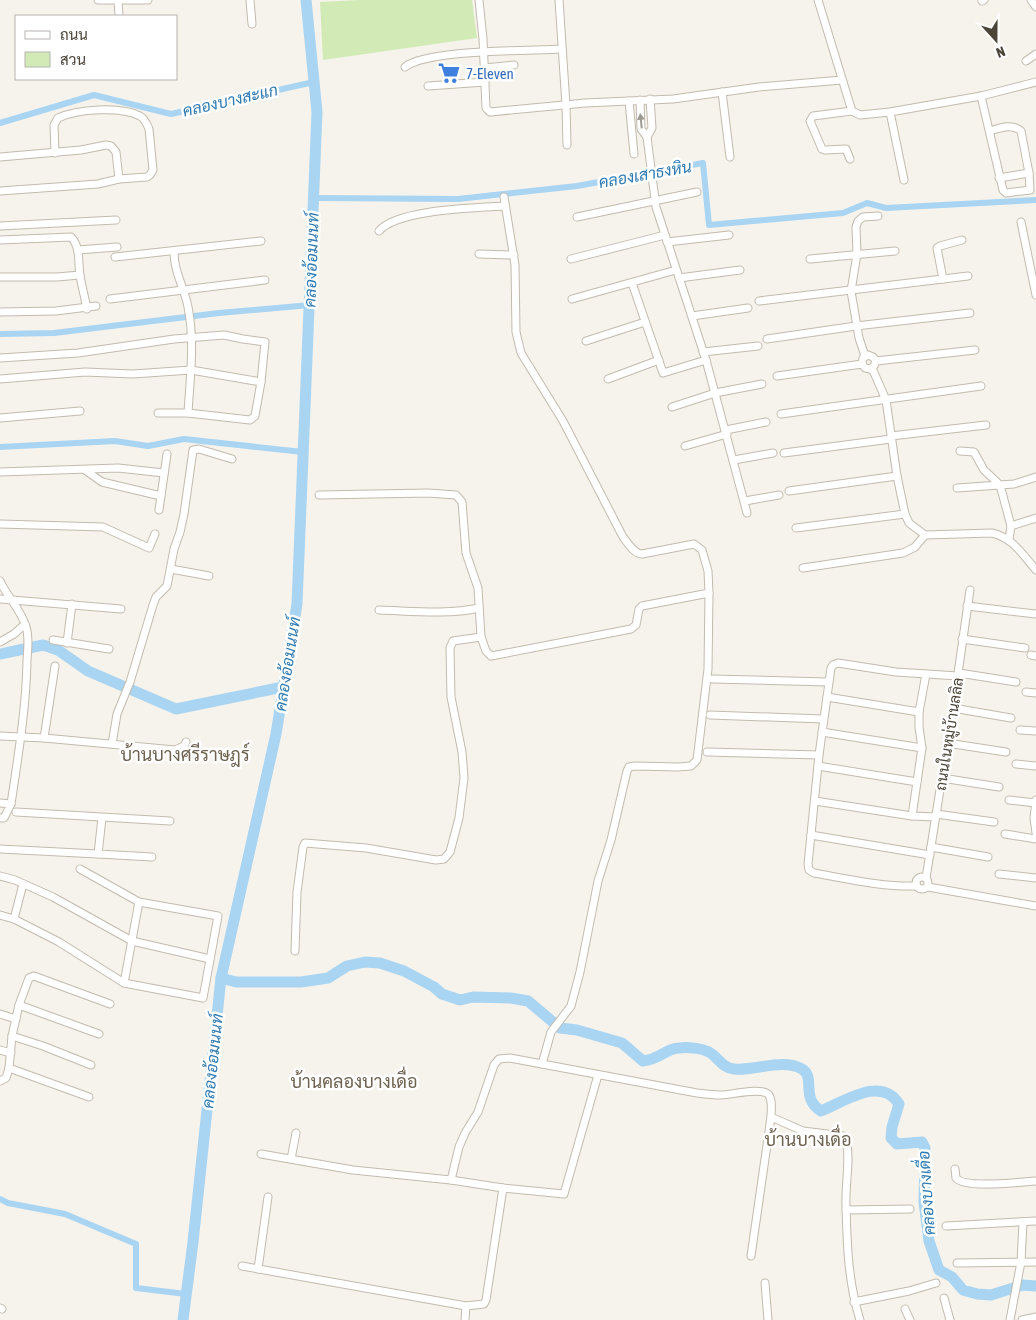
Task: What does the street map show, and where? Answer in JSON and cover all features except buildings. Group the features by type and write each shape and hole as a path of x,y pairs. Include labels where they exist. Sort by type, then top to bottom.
{"street":[{"path":"98,0 148,0"},
{"path":"118,0 119,15"},
{"path":"250,0 252,24"},
{"path":"479,0 484,52 486,108 489,112 629,100 673,99 785,84 842,80"},
{"path":"559,0 567,145"},
{"path":"818,0 852,111"},
{"path":"1031,0 1036,6"},
{"path":"405,67 415,61 450,54 562,49"},
{"path":"1026,61 1036,54"},
{"path":"484,68 514,65"},
{"path":"428,86 485,82"},
{"path":"850,159 846,149 822,149 810,121 813,116 852,111 860,115 890,112 980,96 1036,82"},
{"path":"722,92 730,157"},
{"path":"980,96 1003,190 1006,193 1030,190 1031,184 1022,134 1019,128 1010,126 990,131"},
{"path":"629,100 634,154"},
{"path":"640,100 641,129 647,137 654,200 706,360 747,513"},
{"path":"647,137 652,128 650,100"},
{"path":"0,191 98,184 119,179 146,177 152,172 150,129 140,116 114,110 74,112 62,116 55,122 55,153"},
{"path":"890,112 904,180"},
{"path":"0,156 55,153 106,145 111,146 116,152 119,179"},
{"path":"999,178 1029,173"},
{"path":"577,217 697,192"},
{"path":"504,197 514,254 517,300 516,332 521,353 563,422 622,537 638,554 683,545 694,544 698,546 702,550 708,571 709,593 708,669 697,760 691,766 678,768 629,767 611,840 598,880 580,972 571,1006 552,1032 542,1064"},
{"path":"380,231 383,226 391,222 418,214 506,206"},
{"path":"862,364 865,356 856,326 851,291 857,254 856,227 858,221 863,218 878,216"},
{"path":"0,226 116,220"},
{"path":"1021,222 1036,295"},
{"path":"571,259 666,239 729,235"},
{"path":"0,240 68,236 74,240 78,250 80,275 87,309"},
{"path":"943,279 937,248 962,240"},
{"path":"115,257 261,241"},
{"path":"78,250 117,247"},
{"path":"174,251 174,265 188,306 192,338 188,413"},
{"path":"810,259 895,251"},
{"path":"480,254 514,254"},
{"path":"572,299 676,270"},
{"path":"679,278 740,270"},
{"path":"0,278 80,275"},
{"path":"759,302 968,276"},
{"path":"110,299 265,280"},
{"path":"632,283 663,373 706,360"},
{"path":"0,312 56,311 87,309 96,306"},
{"path":"692,316 748,308"},
{"path":"767,339 856,326 970,313"},
{"path":"586,341 645,322"},
{"path":"0,358 78,353 224,334 265,342 255,416 250,420 188,413 158,413"},
{"path":"703,352 758,346"},
{"path":"862,364 865,368 874,365 975,350"},
{"path":"865,356 871,355 886,400 905,514 909,523 925,535 992,533 1009,539 1036,570"},
{"path":"608,379 659,360"},
{"path":"777,376 862,364"},
{"path":"0,379 85,372 133,374 191,370 261,382"},
{"path":"672,407 715,393 762,384"},
{"path":"781,414 981,386"},
{"path":"0,418 80,411"},
{"path":"685,446 726,432 766,422"},
{"path":"784,452 986,424"},
{"path":"112,744 117,714 130,682 152,605 156,597 168,586 174,549 184,514 193,450 199,449 232,458"},
{"path":"960,451 974,452 984,470 1000,485 1010,526 1009,539"},
{"path":"734,460 773,453"},
{"path":"158,510 167,454"},
{"path":"0,472 118,468 164,472"},
{"path":"85,470 102,482 161,496"},
{"path":"789,491 898,476"},
{"path":"957,488 1014,484 1036,477"},
{"path":"319,495 428,493 456,495 459,497 462,502 466,552 478,588 481,637 486,651 491,656 631,629 636,625 639,609 642,606 709,593"},
{"path":"745,501 779,495"},
{"path":"796,528 905,514"},
{"path":"1010,526 1036,518"},
{"path":"0,524 103,527 149,548 155,534"},
{"path":"803,568 902,553 914,546 925,535"},
{"path":"171,569 208,576"},
{"path":"0,581 26,624 29,637 27,684 11,804 4,818 0,818"},
{"name":"ถนนในหมู่บ้านลลิล","path":"926,878 970,590"},
{"path":"0,599 121,608"},
{"path":"67,643 72,604"},
{"path":"967,606 1036,614"},
{"path":"379,610 438,612 478,608"},
{"path":"0,642 26,624"},
{"path":"295,952 297,892 305,844 366,848 436,860 444,858 450,852 458,825 464,778 462,752 451,697 450,648 453,641 481,637"},
{"path":"962,639 1025,648"},
{"path":"53,640 109,649"},
{"path":"1016,682 958,674 896,672 838,662 833,665 828,682 823,719 808,864 809,870 814,872 880,884 917,886 923,890 928,887 981,898 1036,906"},
{"path":"44,738 55,666"},
{"path":"912,816 922,748 919,712 926,674"},
{"path":"712,679 828,682"},
{"path":"1026,692 1036,693"},
{"path":"827,697 919,712"},
{"path":"953,708 1011,718"},
{"path":"710,715 823,719"},
{"path":"1020,730 1036,731"},
{"path":"822,732 922,748"},
{"path":"0,736 44,738 175,750 184,746 186,742"},
{"path":"948,743 1006,752"},
{"path":"707,752 819,755"},
{"path":"1016,764 1036,766"},
{"path":"818,766 917,782"},
{"path":"942,778 998,787"},
{"path":"1009,800 1036,802 1034,818 1036,833"},
{"path":"815,801 912,816 936,815 994,822"},
{"path":"0,803 11,804"},
{"path":"16,812 170,821"},
{"path":"98,854 102,818"},
{"path":"1005,834 1036,839"},
{"path":"811,835 988,857"},
{"path":"0,849 152,857"},
{"path":"0,915 14,919 59,942 124,983 203,998 218,916 139,902 80,869"},
{"path":"1000,874 1036,878"},
{"path":"0,876 53,897 132,941 210,959"},
{"path":"917,886 917,879 921,877 926,878 929,882 928,887"},
{"path":"14,919 23,884"},
{"path":"124,983 139,902"},
{"path":"0,1081 6,1078 9,1068 12,1036 19,1005 29,978 34,976 110,1004"},
{"path":"19,1005 99,1034"},
{"path":"0,1014 16,1019"},
{"path":"12,1036 91,1065"},
{"path":"0,1050 10,1053"},
{"path":"451,1180 459,1147 478,1112 494,1065 499,1059 510,1058 711,1094 723,1095 749,1091 763,1092 771,1100 771,1117 750,1256"},
{"path":"9,1068 89,1097"},
{"path":"261,1154 353,1170 564,1194 598,1075"},
{"path":"771,1117 802,1131 843,1136 846,1139 848,1156 847,1257 854,1302 860,1320"},
{"path":"290,1159 296,1133"},
{"path":"955,1169 956,1178 961,1182 980,1184 1036,1181"},
{"path":"242,1266 466,1306 484,1304 503,1188"},
{"path":"258,1269 268,1197"},
{"path":"846,1210 910,1209"},
{"path":"946,1226 1036,1221"},
{"path":"1010,1320 1021,1262 1023,1222"},
{"path":"957,1263 1036,1262"},
{"path":"765,1283 768,1320"},
{"path":"854,1302 910,1291 936,1283"},
{"path":"944,1298 950,1320"},
{"path":"465,1320 466,1306"},
{"path":"905,1309 910,1320"},
{"path":"1022,1320 1036,1317"}],"green space":[{"path":"472,0 477,38 323,60 320,2"}],"waterway":[{"name":"คลองอ้อมนนท์","path":"183,1320 221,978 276,734 297,604 317,112 306,0"},
{"name":"คลองบางสะแก","path":"0,123 94,95 171,114 314,82"},
{"name":"คลองเสาธงหิน","path":"314,198 458,199 577,186 703,163 709,225 843,213 867,203 886,208 1036,200"},
{"path":"0,334 54,333 219,313 310,305"},
{"path":"0,447 115,441 148,446 184,439 303,452"},
{"path":"0,654 43,645 58,650 88,671 176,709 283,687"},
{"name":"คลองบางเดื่อ","path":"221,978 236,982 301,982 328,978 347,966 365,962 380,963 404,971 434,987 442,994 460,1000 473,997 511,998 528,1001 560,1028 577,1030 622,1043 643,1061 652,1059 675,1048 686,1048 709,1052 726,1067 734,1069 777,1065 794,1066 806,1073 811,1100 821,1111 862,1093 882,1092 891,1096 899,1104 892,1127 891,1138 897,1144 922,1142 925,1148 924,1202 929,1241 939,1270 952,1277 963,1290 977,1294 991,1295 1023,1285 1036,1286"},
{"path":"0,1199 8,1203 65,1214 136,1244 136,1288 186,1294"}],"place":[{"name":"7-Eleven","path":"449,73"}],"district":[{"name":"บ้านบางศรีราษฎร์","path":"185,754"},
{"name":"บ้านคลองบางเดื่อ","path":"354,1081"},
{"name":"บ้านบางเดื่อ","path":"808,1139"}]}
